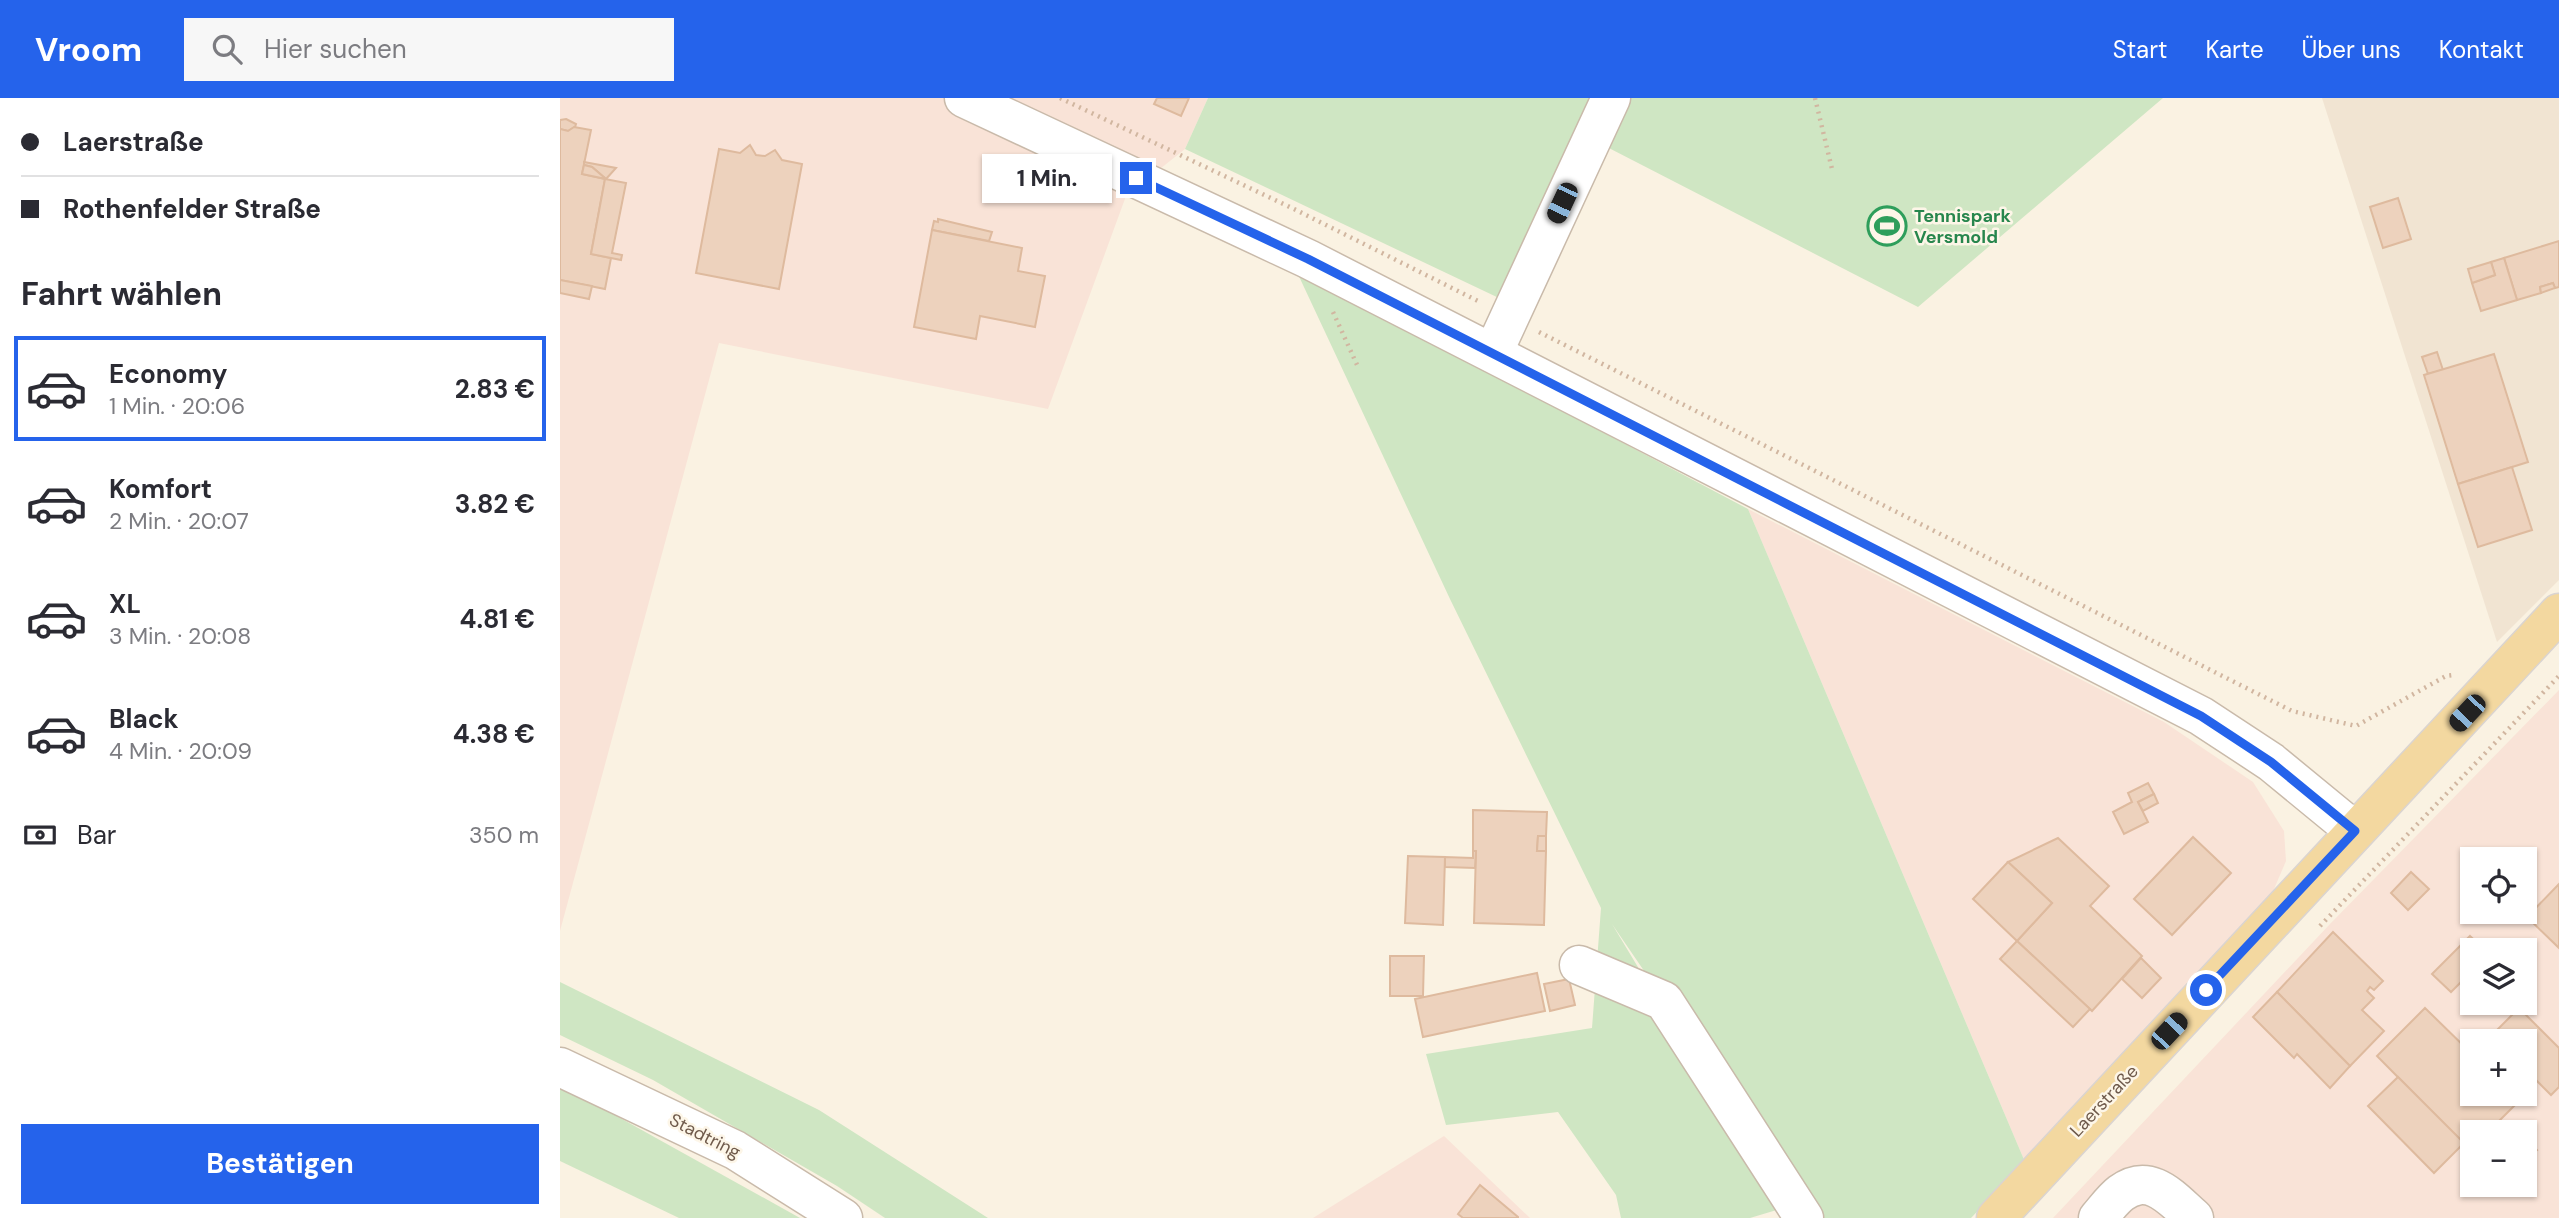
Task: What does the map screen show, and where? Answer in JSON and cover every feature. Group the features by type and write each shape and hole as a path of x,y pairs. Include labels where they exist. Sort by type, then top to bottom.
{"main road":[{"name":"Laerstraße","path":"1996,1218 2559,613"}],"street":[{"path":"964,98 1308,259 2201,716 2271,762 2355,831"},
{"path":"1493,353 1611,98"},
{"path":"1579,965 1664,1001 1804,1218"},
{"name":"Stadtring","path":"560,1067 735,1150 843,1218"},
{"path":"2098,1218 2122,1192 2144,1185 2156,1186 2194,1218"}],"path":[{"path":"1060,98 1296,210 2292,711 2356,726 2446,676 2459,674 2471,680 2485,694"},
{"path":"1815,98 1832,169"},
{"path":"2515,721 2559,676"}],"shaded area":[{"path":"560,98 1208,98 1185,149 1126,196 1048,409 719,343 560,931"},
{"path":"2322,98 2559,98 2559,580 2497,642"},
{"path":"1748,509 2164,722 2253,782 2284,831 2286,861 2271,896 2025,1162"},
{"path":"2559,690 2559,1218 2053,1218 2330,924"},
{"path":"1444,1136 1530,1218 1313,1218"}],"green space":[{"path":"1208,98 2163,98 1918,307 1603,145 1501,299 1185,149"},
{"path":"1296,270 1748,509 2025,1162 1971,1218 1813,1218 1612,924 1783,1208 1750,1218 1621,1218 1616,1195 1558,1112 1446,1125 1426,1054 1592,1028 1601,908 1450,599"},
{"path":"560,982 819,1110 988,1218 885,1218 837,1186 653,1080 560,1035"},
{"path":"560,1089 586,1099 800,1218 679,1218 560,1161"}],"building":[{"path":"1157,98 1189,98 1181,116 1154,104"},
{"path":"566,119 576,124 568,131 560,129 560,120"},
{"path":"574,127 591,130 582,174 605,179 591,254 611,258 605,289 560,280 560,129 568,131"},
{"path":"750,145 756,155 765,156 775,150 782,160 802,164 779,289 696,273 719,149 740,153"},
{"path":"584,162 616,168 606,179 592,167 584,165"},
{"path":"584,165 592,167 606,179 582,174"},
{"path":"605,179 626,183 612,253 622,255 621,260 591,254"},
{"path":"2398,198 2411,239 2383,248 2370,207"},
{"path":"938,219 992,232 989,241 932,230 934,221 938,222"},
{"path":"932,230 1022,248 1018,271 1045,276 1035,327 980,316 976,339 914,327"},
{"path":"2559,241 2559,287 2555,288 2553,283 2540,287 2541,293 2517,300 2504,258"},
{"path":"2504,258 2517,300 2481,311 2472,283 2495,275 2491,262"},
{"path":"2491,262 2495,275 2472,283 2468,269"},
{"path":"560,280 592,286 589,299 560,293"},
{"path":"2553,283 2555,288 2541,293 2540,287"},
{"path":"2437,352 2443,370 2428,374 2422,357"},
{"path":"2494,354 2528,462 2458,484 2424,375"},
{"path":"2512,467 2532,530 2478,547 2458,484"},
{"path":"2148,783 2154,794 2138,802 2148,822 2124,834 2113,812 2132,802 2128,793"},
{"path":"2154,794 2158,803 2143,811 2138,802"},
{"path":"1473,810 1547,812 1546,836 1538,836 1537,851 1546,851 1544,925 1474,923 1476,851 1473,851"},
{"path":"1538,836 1546,836 1546,851 1537,851"},
{"path":"2193,837 2231,873 2172,935 2134,899"},
{"path":"2058,838 2109,886 2090,906 2142,956 2092,1011 2017,941 2052,903 2008,862"},
{"path":"1473,851 1476,851 1475,868 1445,867 1445,857 1473,858"},
{"path":"1408,856 1445,857 1443,925 1405,923"},
{"path":"2008,862 2052,903 2017,941 1973,899"},
{"path":"2411,872 2429,889 2408,910 2391,893"},
{"path":"2559,884 2559,948 2534,924 2537,924 2537,907"},
{"path":"2333,932 2383,981 2374,990 2370,987 2367,991 2374,998 2362,1010 2384,1031 2350,1066 2277,992"},
{"path":"2017,941 2090,1009 2073,1027 2000,959"},
{"path":"2460,946 2460,983 2451,992 2432,974"},
{"path":"1390,956 1424,956 1423,996 1390,996"},
{"path":"2141,958 2161,978 2142,998 2122,979"},
{"path":"1537,973 1545,1011 1423,1037 1415,999"},
{"path":"1569,979 1575,1005 1550,1011 1544,984"},
{"path":"2277,992 2350,1066 2330,1088 2297,1054 2294,1058 2253,1017"},
{"path":"2425,1008 2460,1042 2460,1106 2514,1106 2500,1120 2460,1120 2460,1140 2377,1056"},
{"path":"2512,1015 2526,1015 2559,1048 2559,1087 2551,1095 2537,1081 2537,1029 2498,1029"},
{"path":"2398,1077 2460,1139 2460,1147 2434,1173 2368,1106"},
{"path":"1480,1185 1518,1218 1463,1218 1458,1214"}],"place":[{"name":"Tennispark Versmold","path":"1887,226"}],"route":[{"path":"1136,178 1308,259 2201,716 2271,762 2355,831 2206,990"}]}
